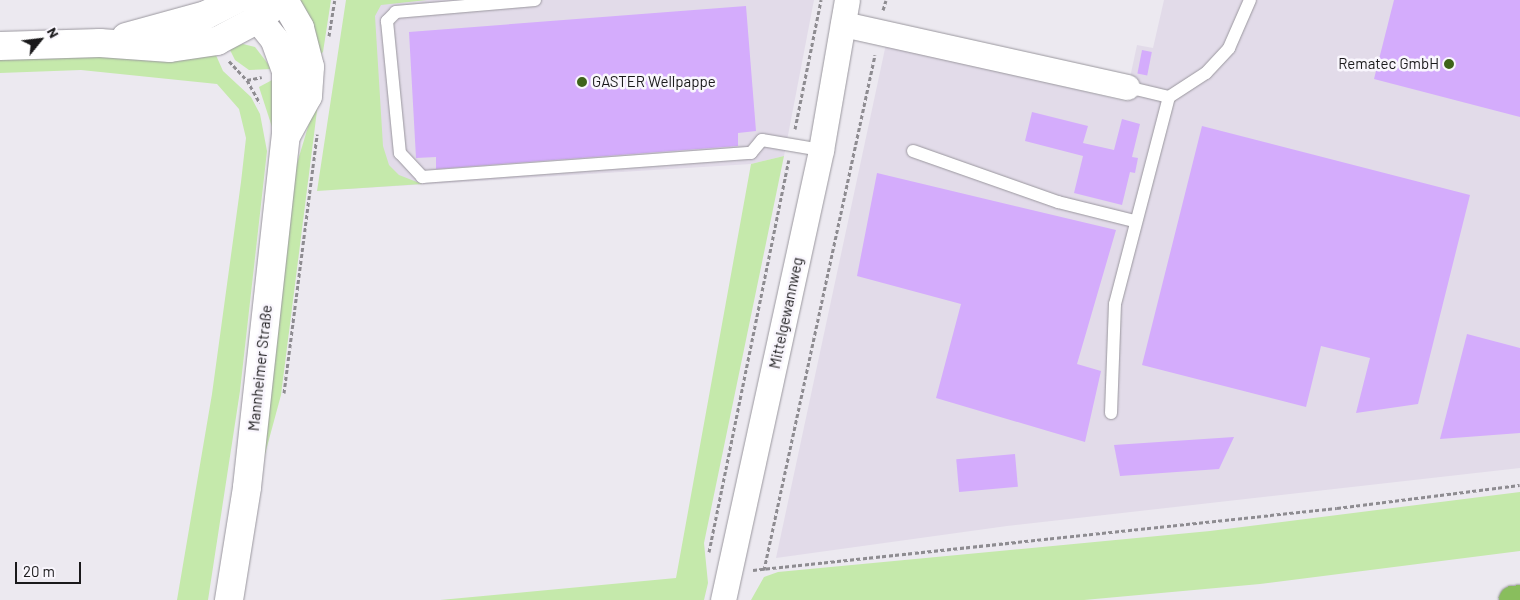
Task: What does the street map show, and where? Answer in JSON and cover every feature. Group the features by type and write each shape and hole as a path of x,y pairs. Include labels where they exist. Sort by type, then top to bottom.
{"highway":[{"path":"1513,600 1520,599"}],"street":[{"path":"100,43 206,15 235,0"},
{"path":"0,46 100,43 170,48 217,41 258,9 283,0"},
{"name":"Mannheimer Straße","path":"283,0 300,28 298,69"},
{"name":"Mittelgewannweg","path":"723,600 721,562 821,150 847,0"},
{"name":"Mannheimer Straße","path":"229,600 247,487 286,135 308,96 298,69 275,40 258,9"},
{"path":"843,24 1128,87"}],"lane":[{"path":"535,0 396,12 387,22 400,153 422,177 750,153 762,140 821,150"},
{"path":"1111,413 1115,304 1134,221 1169,97 1206,73 1229,48 1250,0"},
{"path":"1128,87 1169,97"},
{"path":"913,151 1058,202 1134,221"}],"path":[{"path":"217,41 247,80 298,69 324,66 335,0"},
{"path":"820,0 792,145 707,548 721,562 764,570 1520,485"},
{"path":"764,570 873,66 877,30 886,0"}],"shaded area":[{"name":"GASTER Wellpappe","path":"360,0 814,0 784,156 751,164 347,189"},
{"path":"1164,0 1520,0 1520,468 1007,526 776,558 886,44 1125,101 1137,45 1153,48"}],"green space":[{"path":"300,0 331,0 323,52 317,57 299,17"},
{"path":"346,0 427,0 381,5 375,16 383,146 389,165 399,175 422,184 317,191"},
{"path":"243,44 255,47 272,69 249,70 235,60 229,48"},
{"path":"0,52 215,53 223,71 251,97 260,114 267,151 240,391 208,600 177,600 212,394 241,182 246,138 239,109 217,84 81,70 0,73"},
{"path":"274,79 276,99 272,127 259,87"},
{"path":"320,87 281,395 261,469 295,170"},
{"path":"784,156 704,543 708,583 704,600 440,600 676,578 751,164"},
{"path":"1520,492 1520,551 1260,584 1084,600 751,600 764,577 778,572 1210,531"}],"building":[{"name":"Rematec GmbH","path":"1394,0 1520,0 1520,117 1374,79"},
{"name":"GASTER Wellpappe","path":"746,6 756,131 738,133 738,146 436,169 436,157 416,158 409,32"},
{"path":"1142,50 1152,52 1147,75 1137,74"},
{"path":"1032,112 1088,126 1083,143 1114,150 1122,119 1140,124 1132,157 1138,158 1135,173 1130,172 1122,205 1074,193 1083,156 1025,141"},
{"path":"1202,126 1470,195 1418,404 1356,413 1370,358 1321,346 1306,407 1142,365"},
{"path":"877,173 1116,230 1077,364 1101,371 1085,442 936,398 961,304 857,276"},
{"path":"1467,334 1520,348 1520,433 1440,439"},
{"path":"1234,437 1219,469 1120,476 1114,445"},
{"path":"1015,454 1018,487 959,492 956,459"}],"place":[{"name":"Rematec GmbH","path":"1449,64"},
{"name":"GASTER Wellpappe","path":"582,82"}]}
